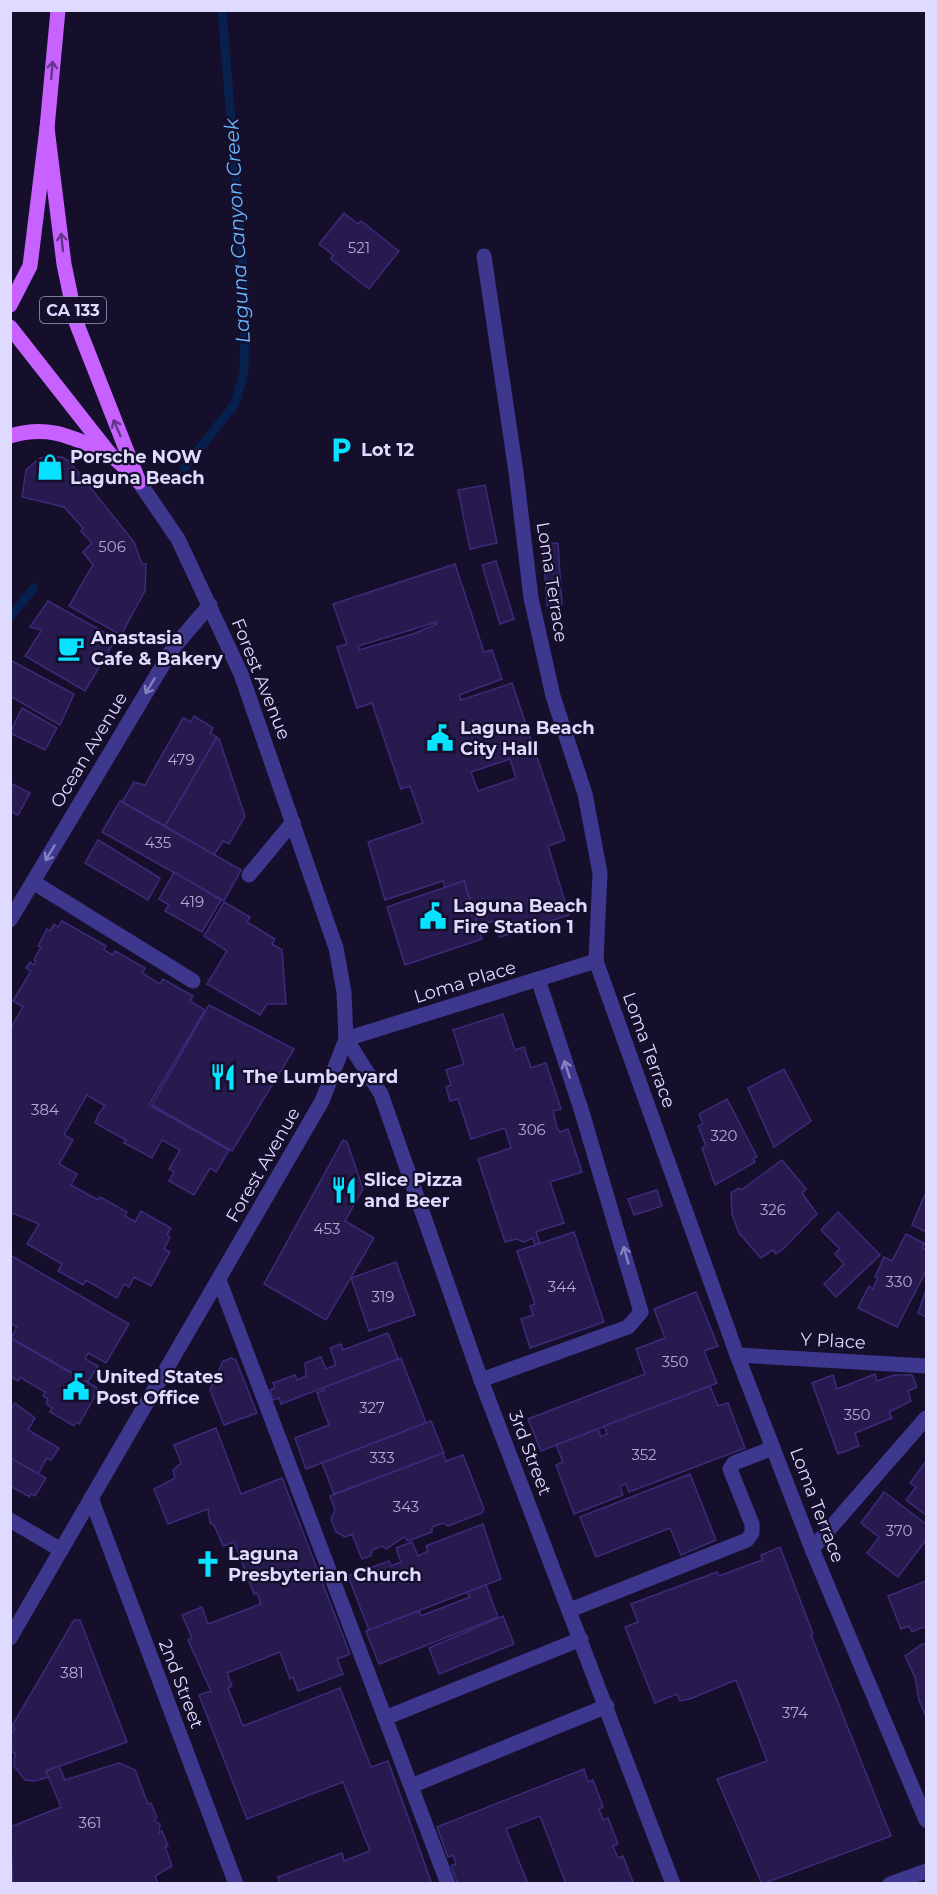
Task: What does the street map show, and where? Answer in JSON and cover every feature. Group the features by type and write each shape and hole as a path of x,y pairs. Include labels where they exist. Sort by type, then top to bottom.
{"main road":[{"name":"CA 133","path":"10,304 30,266 47,128 58,10"},
{"name":"CA 133","path":"47,128 64,264 76,322 139,482"},
{"path":"10,327 109,453 139,482"},
{"path":"10,436 36,429 55,431 109,453"}],"street":[{"name":"Loma Terrace","path":"484,256 516,472 531,598 553,696 585,794 600,873 596,961 737,1355 812,1550 927,1820"},
{"name":"Forest Avenue","path":"10,1638 322,1101 346,1039 344,992 336,948 241,674 178,539 139,482"},
{"name":"Ocean Avenue","path":"10,920 172,648 210,606"},
{"path":"249,875 293,822"},
{"path":"33,882 193,981"},
{"name":"Loma Place","path":"346,1039 596,961"},
{"path":"481,1380 628,1327 641,1312 581,1109 538,979"},
{"name":"3rd Street","path":"346,1039 381,1094 481,1380 673,1884"},
{"path":"219,1280 448,1884"},
{"name":"Y Place","path":"737,1355 927,1366"},
{"path":"812,1550 927,1418"},
{"path":"570,1610 747,1540 752,1533 752,1524 731,1475 734,1463 773,1448"},
{"name":"2nd Street","path":"91,1498 236,1884"},
{"path":"10,1521 61,1550"},
{"path":"385,1718 581,1639"},
{"path":"411,1786 607,1706"},
{"path":"890,1884 927,1870"}],"building":[{"path":"344,213 358,224 361,221 399,251 369,289 331,259 333,255 319,244"},
{"path":"46,456 62,457 69,461 134,542 142,564 146,564 145,591 121,635 69,606 93,565 83,552 92,543 81,531 83,528 64,507 22,497 26,470"},
{"path":"485,485 497,543 470,549 458,490"},
{"path":"558,543 562,605 547,606 543,544"},
{"path":"496,561 514,619 500,624 482,565"},
{"path":"455,564 484,652 492,650 502,679 459,695 461,700 512,683 565,840 548,846 569,915 500,937 495,921 478,925 464,881 445,888 443,881 385,900 368,842 423,823 410,786 401,789 372,703 357,708 337,647 347,644 333,604","holes":["437,622 413,634 359,650 358,646","510,759 516,778 478,791 471,772"]},
{"name":"Anastasia Cafe & Bakery","path":"48,601 116,639 85,691 25,656 42,630 30,627"},
{"path":"10,660 74,694 60,725 10,696"},
{"path":"22,708 57,728 45,750 10,733"},
{"path":"194,716 213,728 210,733 217,737 165,826 122,802 134,782 145,785 183,718 191,722"},
{"path":"216,739 219,739 245,816 229,844 223,841 214,855 165,826"},
{"path":"10,783 30,793 18,815 10,811"},
{"path":"120,801 241,870 224,901 102,832"},
{"path":"98,840 160,878 148,900 85,863"},
{"path":"174,872 221,900 202,932 165,911 169,905 159,899"},
{"name":"Laguna Beach Fire Station 1","path":"464,881 482,939 405,965 387,907"},
{"path":"224,902 250,917 247,922 275,939 272,944 282,950 286,1004 267,1004 260,1015 207,984 227,951 204,936"},
{"path":"62,921 106,946 104,950 113,955 115,951 145,968 142,973 160,984 163,979 193,996 190,1001 205,1010 149,1105 229,1150 216,1172 210,1168 194,1195 169,1181 174,1172 169,1169 180,1150 162,1140 152,1158 124,1143 126,1140 95,1123 105,1106 87,1095 64,1135 73,1140 59,1164 77,1174 71,1185 127,1212 125,1216 135,1222 141,1211 171,1228 167,1235 170,1237 164,1249 170,1252 151,1286 134,1277 129,1287 124,1284 117,1298 86,1280 83,1285 58,1271 62,1264 27,1244 39,1224 10,1212 10,1029 23,1007 13,1001 31,971 26,968 30,962 34,965 36,961 34,960 41,947 38,946 47,929 50,931 54,924 58,927"},
{"name":"The Lumberyard","path":"209,1005 294,1049 232,1151 152,1105"},
{"path":"503,1014 515,1050 524,1047 531,1068 546,1063 561,1109 553,1111 557,1128 560,1132 568,1129 582,1172 550,1182 564,1223 536,1232 540,1243 535,1245 533,1238 524,1242 516,1239 505,1242 478,1159 511,1148 505,1128 471,1139 458,1099 450,1101 446,1087 451,1085 446,1070 464,1064 453,1030"},
{"path":"784,1069 811,1121 774,1147 748,1088"},
{"path":"727,1099 757,1157 753,1159 755,1162 715,1185 702,1148 706,1146 698,1126 703,1124 699,1114"},
{"path":"343,1140 347,1142 363,1189 345,1221 374,1238 326,1320 264,1284"},
{"path":"782,1160 806,1189 802,1193 817,1214 784,1248 776,1254 773,1250 761,1258 739,1233 732,1214 731,1193 739,1188 741,1190"},
{"path":"657,1190 662,1206 634,1215 628,1199"},
{"path":"926,1192 926,1232 912,1225"},
{"path":"838,1212 880,1255 836,1297 824,1284 844,1264 835,1254 840,1249 821,1230"},
{"path":"574,1232 604,1322 530,1348 521,1319 533,1315 530,1306 535,1304 517,1251"},
{"path":"906,1234 925,1244 922,1248 926,1250 926,1271 897,1327 858,1308 869,1286 873,1289 878,1278 875,1277 884,1257 892,1261"},
{"path":"10,1255 129,1324 106,1363 88,1353 85,1359 98,1366 88,1382 11,1338 17,1327 10,1323"},
{"path":"396,1262 415,1315 369,1331 351,1278"},
{"path":"926,1290 926,1317 918,1313"},
{"path":"696,1292 718,1346 704,1351 717,1383 541,1451 528,1419 645,1374 636,1349 665,1338 654,1309"},
{"path":"388,1333 398,1359 281,1404 279,1398 273,1400 270,1390 275,1388 273,1383 295,1375 297,1380 306,1376 305,1363 321,1357 326,1369 336,1365 330,1348 341,1344 343,1350"},
{"path":"10,1338 96,1387 98,1391 79,1424 76,1422 74,1426 50,1412 52,1408 46,1404 48,1399 43,1396 45,1392 20,1377 18,1381 10,1376"},
{"path":"231,1358 236,1360 257,1413 224,1425 210,1390 223,1361"},
{"path":"401,1358 426,1423 306,1469 295,1438 329,1425 317,1393 324,1390 323,1388"},
{"path":"875,1374 877,1381 894,1375 912,1375 917,1387 908,1391 911,1401 889,1412 892,1418 855,1433 859,1446 838,1454 812,1383 833,1375 837,1389"},
{"path":"710,1386 718,1406 728,1403 745,1448 629,1492 626,1484 620,1486 623,1495 574,1514 556,1465 563,1462 556,1445 598,1429 601,1437 607,1434 604,1426"},
{"path":"15,1403 35,1418 28,1430 59,1448 51,1460 47,1458 38,1474 10,1458 10,1410"},
{"path":"431,1421 444,1453 334,1494 322,1463"},
{"path":"216,1428 241,1494 282,1478 350,1654 337,1659 343,1674 298,1691 293,1677 290,1679 280,1652 227,1673 232,1686 228,1688 243,1726 340,1688 371,1767 388,1761 432,1884 280,1884 278,1877 342,1853 344,1861 370,1851 343,1782 247,1819 199,1695 211,1691 188,1640 192,1638 182,1615 202,1607 208,1624 261,1604 257,1593 254,1594 234,1542 223,1546 214,1525 210,1523 208,1509 168,1524 154,1489 175,1478 173,1470 181,1463 174,1445"},
{"path":"443,1453 446,1461 463,1455 484,1509 482,1513 448,1526 443,1523 432,1527 432,1532 408,1541 404,1537 386,1549 382,1546 372,1550 371,1556 362,1559 352,1534 345,1537 336,1532 331,1519 335,1510 330,1496"},
{"path":"10,1458 46,1478 35,1496 31,1494 30,1497 10,1486"},
{"path":"926,1461 926,1515 906,1500 916,1487 910,1483"},
{"path":"690,1474 716,1540 681,1555 670,1528 596,1557 580,1517"},
{"path":"884,1492 926,1524 926,1540 898,1577 867,1553 879,1537 861,1523"},
{"path":"483,1524 501,1579 369,1630 348,1576 389,1561 391,1566 401,1562 396,1548 412,1542 418,1556 428,1551 426,1546"},
{"path":"780,1547 813,1634 811,1635 891,1836 762,1884 717,1779 767,1761 736,1680 690,1699 680,1701 677,1694 655,1703 625,1627 638,1622 631,1604 717,1572 719,1576 762,1560 761,1555"},
{"path":"926,1581 926,1629 923,1627 912,1632 909,1626 901,1629 888,1596"},
{"path":"486,1585 498,1617 379,1664 366,1631 419,1611 421,1616 470,1597 467,1592"},
{"path":"503,1616 514,1644 439,1674 429,1648"},
{"path":"74,1620 80,1620 127,1742 46,1771 49,1777 34,1781 25,1780 14,1766 15,1753 10,1751 10,1735 15,1728 12,1726"},
{"path":"922,1644 926,1644 926,1717 919,1700 915,1677 905,1656"},
{"path":"119,1763 135,1770 148,1804 151,1803 157,1818 154,1820 160,1824 159,1833 162,1831 168,1846 165,1847 172,1866 155,1876 158,1884 13,1884 10,1827 61,1807 46,1771 59,1766 65,1780"},
{"path":"584,1769 588,1782 593,1780 603,1807 599,1809 603,1820 608,1818 618,1844 613,1846 618,1858 623,1856 633,1882 566,1884 540,1816 506,1829 528,1884 458,1884 451,1866 456,1864 453,1855 448,1857 437,1827"}],"waterway":[{"name":"Laguna Canyon Creek","path":"184,468 235,404 244,372 245,292 222,10"},
{"name":"Laguna Canyon Creek","path":"10,617 34,588"}],"place":[{"name":"Lot 12","path":"341,450"},
{"name":"Porsche NOW Laguna Beach","path":"50,467"},
{"name":"Anastasia Cafe & Bakery","path":"71,648"},
{"name":"Laguna Beach City Hall","path":"440,738"},
{"name":"Laguna Beach Fire Station 1","path":"433,916"},
{"name":"The Lumberyard","path":"223,1077"},
{"name":"Slice Pizza and Beer","path":"344,1190"},
{"name":"United States Post Office","path":"76,1387"},
{"name":"Laguna Presbyterian Church","path":"208,1564"}]}
